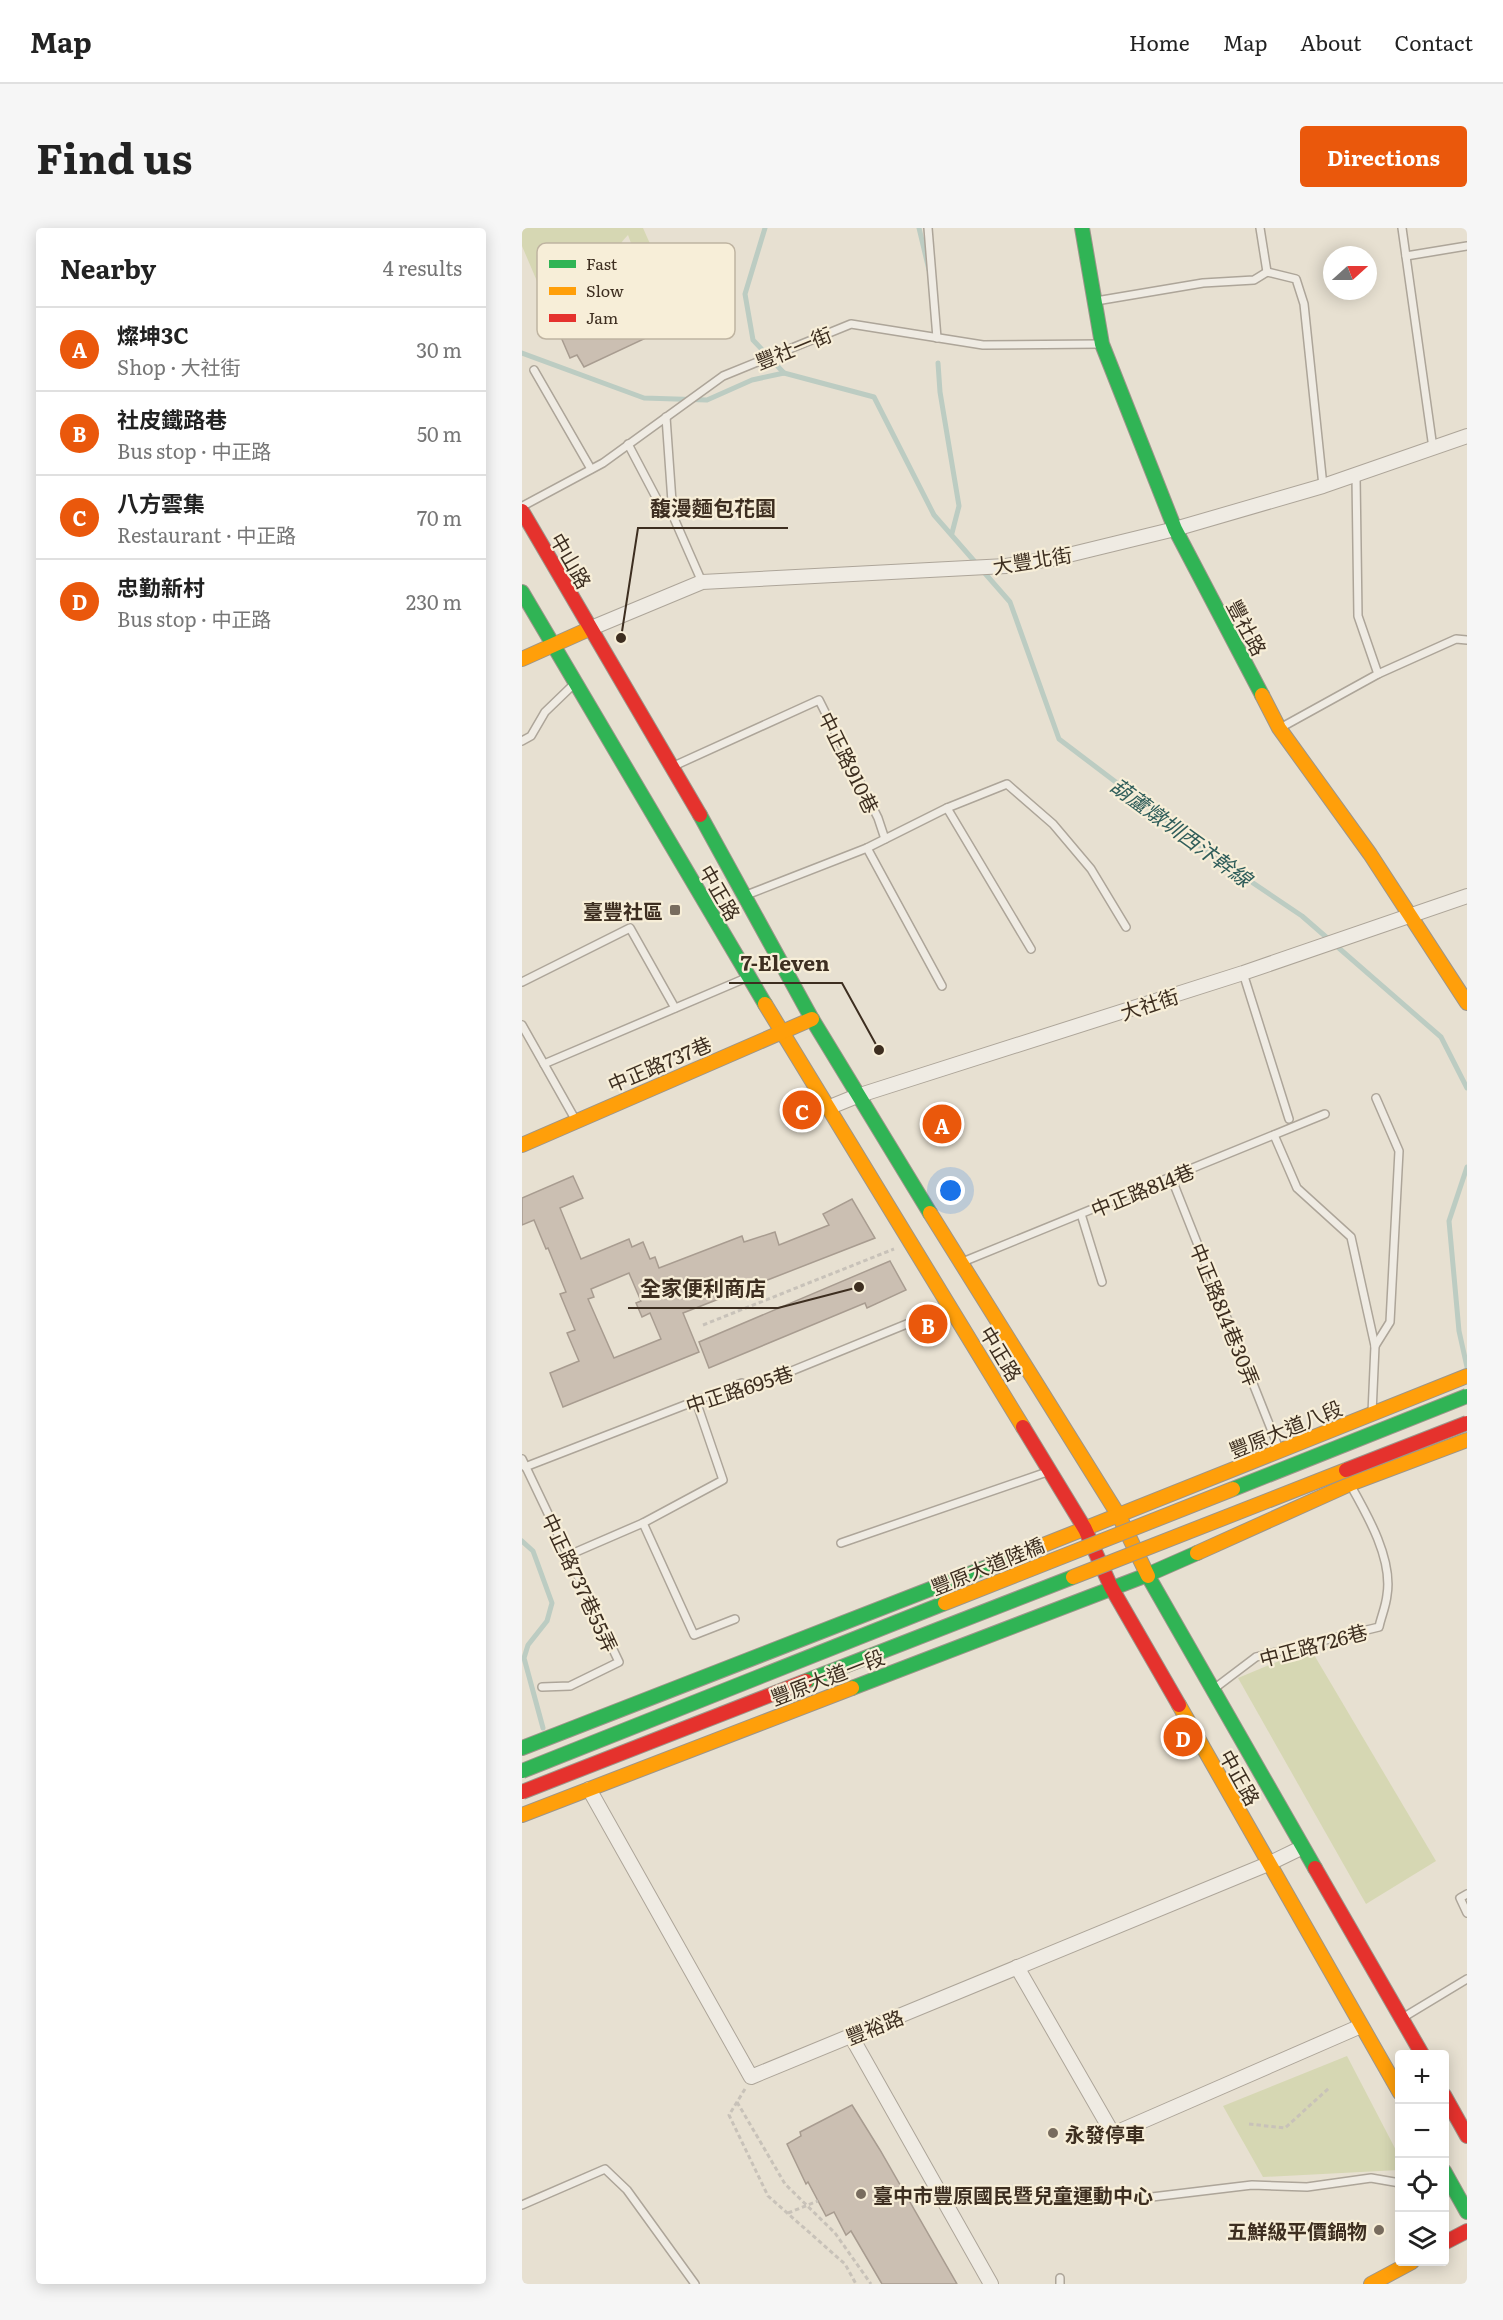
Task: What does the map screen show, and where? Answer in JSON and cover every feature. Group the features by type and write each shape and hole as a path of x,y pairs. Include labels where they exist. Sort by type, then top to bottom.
{"street":[{"name":"豐社路","path":"1082,228 1102,344 1175,529 1279,728 1370,854 1467,1003"},
{"name":"大豐北街","path":"589,629 702,582 1006,566 1056,558 1175,529 1356,477 1467,436"},
{"name":"中山路","path":"522,509 589,629"},
{"path":"522,592 552,645"},
{"path":"522,659 589,629"},
{"name":"中正路","path":"589,629 673,766 746,895 812,1019 857,1096 1119,1516 1147,1575 1301,1848 1419,2050"},
{"name":"中正路","path":"552,645 781,1032 830,1107 1085,1529 1112,1587 1395,2084"},
{"name":"大社街","path":"830,1107 857,1096 1411,917 1467,896"},
{"name":"中正路737巷","path":"522,1145 812,1019"},
{"name":"豐原大道八段","path":"1119,1516 1467,1376"},
{"name":"豐原大道陸橋","path":"522,1772 1467,1396"},
{"path":"522,1792 1467,1423"},
{"path":"1147,1575 1350,1484 1467,1440"},
{"path":"522,1748 1119,1516"},
{"name":"豐原大道一段","path":"522,1815 1147,1575"},
{"path":"589,1789 752,2077"},
{"name":"豐裕路","path":"752,2077 1268,1864 1301,1848"},
{"path":"1017,1967 1113,2134 1361,2026"},
{"path":"851,2036 991,2284"},
{"path":"1449,2104 1467,2136"},
{"path":"1449,2180 1467,2212"},
{"path":"1449,2240 1467,2231"},
{"path":"1371,2284 1405,2266"}],"lane":[{"path":"928,228 937,338"},
{"path":"1260,228 1267,273"},
{"path":"1402,228 1433,448"},
{"path":"1406,256 1467,246"},
{"path":"1094,301 1203,283 1254,280 1267,273 1296,279 1304,304 1323,486"},
{"name":"豐社一街","path":"522,509 591,469 723,376 851,324 983,345 1102,344"},
{"path":"534,370 591,469"},
{"path":"666,417 673,516 702,582"},
{"path":"628,444 658,501 673,516"},
{"path":"1356,477 1358,616 1378,674"},
{"path":"1279,728 1378,674 1456,639 1467,640"},
{"path":"522,741 531,736 545,712 575,683"},
{"name":"中正路910巷","path":"673,766 819,700 878,818 885,839"},
{"path":"746,895 867,848 947,808 1007,784 1053,824 1091,869 1126,927"},
{"path":"947,808 1031,949"},
{"path":"867,848 942,986"},
{"path":"522,982 630,928 675,1008"},
{"path":"1243,972 1289,1119"},
{"path":"544,1064 748,977"},
{"path":"522,1025 576,1120"},
{"path":"1375,1346 1390,1322 1399,1151 1376,1098"},
{"name":"中正路814巷","path":"960,1263 1325,1114"},
{"path":"1274,1135 1297,1188 1351,1237 1375,1346 1372,1414"},
{"name":"中正路814巷30弄","path":"1171,1177 1280,1451"},
{"path":"1081,1214 1102,1282"},
{"name":"中正路695巷","path":"525,1467 742,1383 745,1390 951,1306"},
{"path":"569,1555 643,1523 723,1480 696,1401"},
{"path":"1323,1434 1334,1454"},
{"name":"中正路737巷55弄","path":"522,1459 619,1662 570,1686 542,1687"},
{"path":"1340,1464 1350,1484"},
{"path":"842,1543 1049,1471"},
{"name":"中正路726巷","path":"1212,1689 1256,1657 1379,1627 1388,1593 1383,1553 1374,1528 1350,1484"},
{"path":"643,1523 694,1635 735,1619"},
{"path":"1467,1894 1460,1898 1467,1914"},
{"path":"1402,2018 1467,1979"},
{"path":"522,2205 605,2169 627,2190 695,2284"},
{"path":"1135,2199 1252,2186 1306,2187 1371,2178 1395,2182"}],"path":[{"path":"703,1325 912,1242"},
{"path":"752,2077 729,2115 768,2196 844,2264 856,2284"},
{"path":"1249,2124 1285,2128 1329,2088"},
{"path":"737,2102 785,2184 835,2233 871,2284"},
{"path":"788,2213 818,2201"}],"green space":[{"path":"522,228 643,228 650,243 631,243 628,235 621,243 537,243 537,281 522,246"},
{"path":"1310,1648 1436,1861 1366,1904 1238,1678"},
{"path":"1347,2056 1395,2148 1395,2170 1263,2177 1223,2106"}],"building":[{"path":"562,339 644,339 584,367 577,355 570,358"},
{"path":"573,1176 583,1198 560,1208 581,1259 629,1239 632,1247 643,1242 650,1259 655,1257 659,1268 742,1236 744,1242 775,1232 779,1245 829,1225 823,1214 852,1199 875,1238 683,1313 699,1352 563,1407 550,1373 579,1361 567,1333 575,1330 560,1294 566,1292 534,1220 522,1225 522,1198","holes":["629,1273 641,1301 636,1303 642,1317 650,1313 661,1339 614,1358 588,1299 594,1297 591,1289"]},
{"path":"890,1261 906,1290 867,1308 865,1303 709,1368 699,1342"},
{"name":"臺中市豐原國民暨兒童運動中心","path":"852,2105 957,2284 882,2284 851,2231 846,2235 834,2212 826,2216 808,2182 806,2184 787,2144 801,2136 800,2132"}],"waterway":[{"path":"765,228 745,294 753,340 784,373"},
{"path":"919,228 929,270"},
{"name":"葫蘆燉圳西汴幹線","path":"522,353 644,398 707,400 752,380 784,373 874,397 934,515 1010,602 1059,739 1216,858 1302,916 1441,1037 1467,1088"},
{"path":"938,363 940,392 959,506 952,533"},
{"name":"葫蘆燉圳西汴幹線","path":"1467,1167 1449,1221 1459,1331 1467,1367"},
{"path":"522,1541 533,1551 552,1603 547,1621 528,1645 524,1658 543,1728"}],"traffic: fast":[{"path":"1082,228 1102,344 1175,529 1262,695"},
{"path":"522,592 765,1004"},
{"path":"700,815 812,1019 930,1213"},
{"path":"1233,1489 1467,1396"},
{"path":"522,1748 1041,1546"},
{"path":"852,1688 1147,1575 1197,1553"},
{"path":"1148,1576 1315,1868"},
{"path":"806,1681 1073,1577"},
{"path":"522,1771 945,1603"},
{"path":"1449,2180 1467,2212"}],"traffic: slow":[{"path":"522,659 589,629"},
{"path":"1262,695 1279,728 1370,854 1467,1003"},
{"path":"765,1004 1023,1427"},
{"path":"522,1145 812,1019"},
{"path":"930,1213 1119,1516 1148,1576"},
{"path":"1041,1546 1467,1376"},
{"path":"1197,1553 1350,1484 1467,1440"},
{"path":"1073,1577 1346,1470"},
{"path":"945,1603 1233,1489"},
{"path":"522,1815 852,1688"},
{"path":"1179,1705 1395,2084"},
{"path":"1371,2284 1405,2266"}],"traffic: jam":[{"path":"522,511 700,815"},
{"path":"1346,1470 1467,1423"},
{"path":"1023,1427 1085,1529 1111,1587 1179,1705"},
{"path":"522,1792 806,1681"},
{"path":"1315,1868 1420,2050"},
{"path":"1449,2104 1467,2136"},
{"path":"1449,2240 1467,2231"}],"place":[{"name":"馥漫麵包花園","path":"621,638"},
{"name":"臺豐社區","path":"675,910"},
{"name":"7-Eleven","path":"879,1050"},
{"name":"八方雲集","path":"802,1110"},
{"name":"燦坤3C","path":"942,1124"},
{"name":"全家便利商店","path":"859,1287"},
{"name":"社皮鐵路巷","path":"928,1324"},
{"name":"忠勤新村","path":"1183,1737"},
{"name":"永發停車","path":"1053,2133"},
{"name":"臺中市豐原國民暨兒童運動中心","path":"861,2194"},
{"name":"五鮮級平價鍋物","path":"1379,2230"}]}
